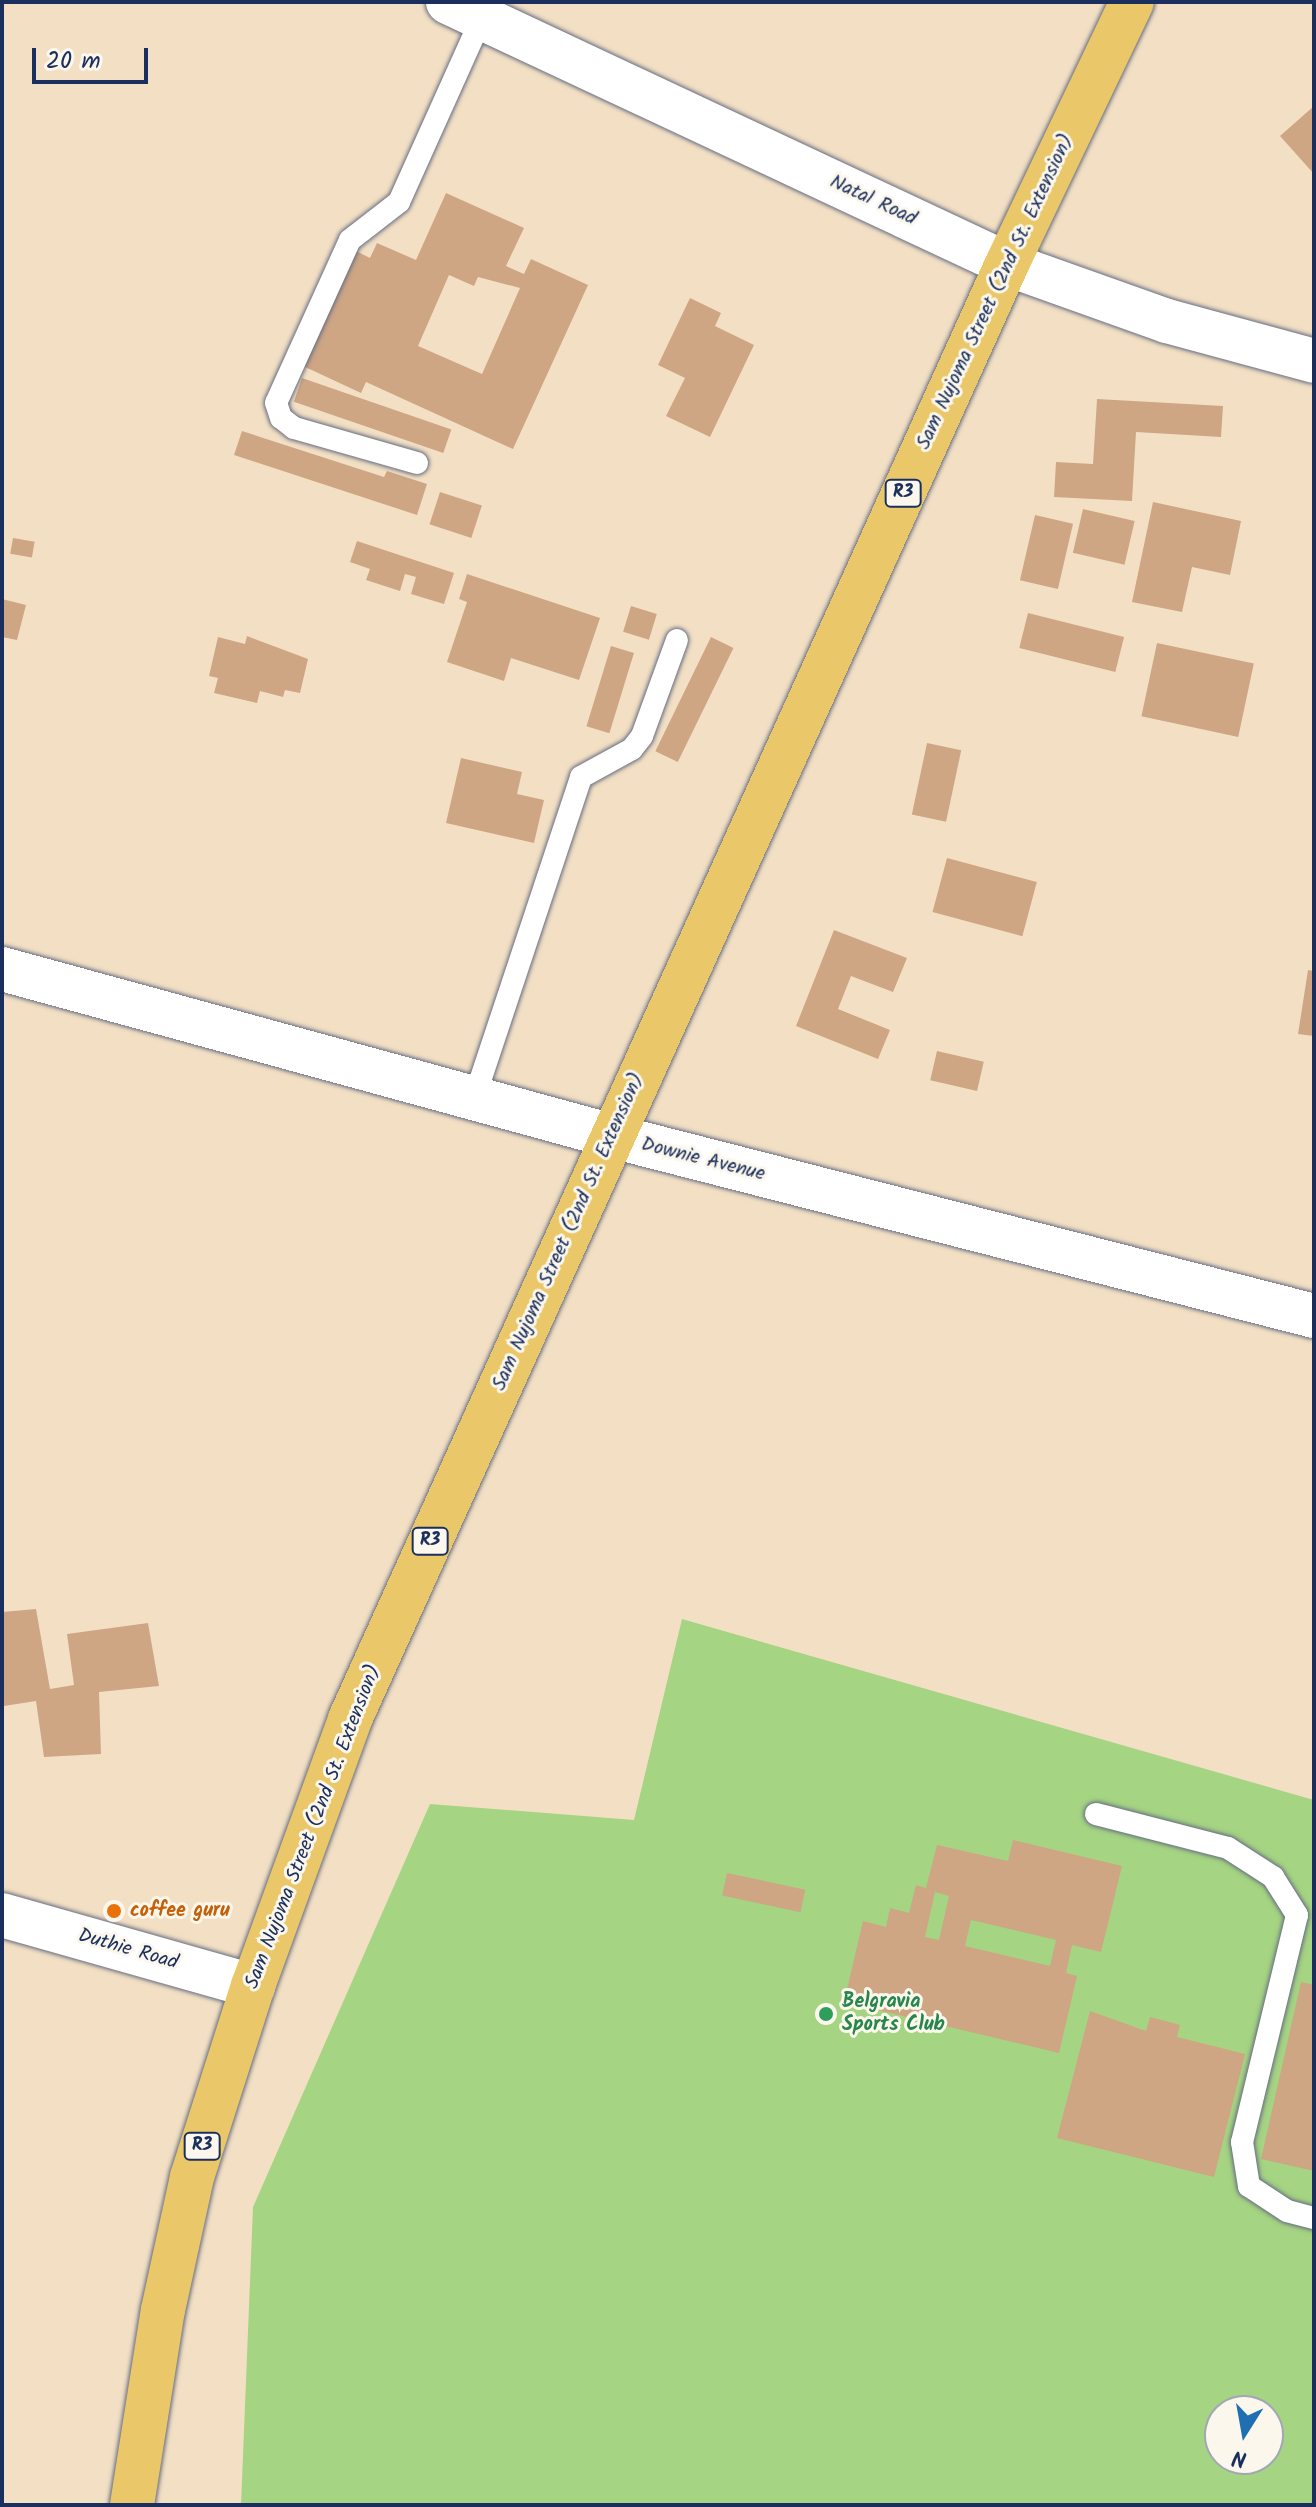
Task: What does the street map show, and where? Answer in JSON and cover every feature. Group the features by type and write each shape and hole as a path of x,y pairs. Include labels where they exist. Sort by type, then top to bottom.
{"highway":[{"name":"Sam Nujoma Street (2nd St. Extension)","path":"132,2505 163,2310 192,2177 253,1986 350,1719 1007,264 1132,2"}],"street":[{"name":"Natal Road","path":"465,9 1007,264 1167,321 1314,361"},
{"name":"Downie Avenue","path":"2,969 612,1136 1314,1316"},
{"name":"Duthie Road","path":"2,1915 253,1986"}],"lane":[{"path":"417,463 294,428 281,418 276,403 350,240 399,202 465,9"},
{"path":"474,1099 581,777 632,749 642,736 677,640"},
{"path":"1096,1814 1228,1848 1273,1877 1297,1915 1242,2142 1249,2186 1287,2211 1314,2218"}],"green space":[{"name":"Belgravia Sports Club","path":"682,1619 1314,1800 1314,2505 241,2505 253,2207 430,1804 634,1820"}],"building":[{"path":"1314,106 1314,174 1280,136"},
{"path":"446,193 524,228 506,266 524,274 531,259 588,285 513,449 366,382 361,393 303,366 356,251 370,258 377,243 416,260","holes":["449,275 474,286 478,277 520,288 482,374 418,346"]},
{"path":"690,298 721,313 715,326 754,345 710,437 666,416 685,378 658,365"},
{"path":"302,378 451,429 443,453 294,402"},
{"path":"1097,399 1223,406 1221,437 1136,432 1132,501 1054,497 1056,462 1093,464"},
{"path":"242,431 384,477 387,471 427,484 417,515 234,455"},
{"path":"440,492 482,506 471,538 429,524"},
{"path":"1153,502 1241,521 1230,575 1192,567 1182,612 1132,602"},
{"path":"1083,509 1135,521 1125,565 1073,553"},
{"path":"1035,515 1073,524 1058,589 1020,580"},
{"path":"13,538 35,542 32,558 10,554"},
{"path":"357,541 454,573 444,604 411,594 416,577 405,574 400,591 366,580 370,569 350,562"},
{"path":"467,574 600,618 579,680 511,658 504,681 447,662 467,602 459,599"},
{"path":"2,599 26,605 17,640 2,637"},
{"path":"631,606 657,614 649,640 623,632"},
{"path":"1028,613 1124,637 1115,672 1019,648"},
{"path":"247,636 308,659 300,693 285,690 283,697 260,691 257,703 214,693 218,678 209,676 218,637 245,644"},
{"path":"711,637 733,648 678,762 655,751"},
{"path":"1157,643 1254,664 1238,737 1141,716"},
{"path":"611,646 634,653 609,733 586,726"},
{"path":"927,743 961,750 946,822 912,814"},
{"path":"461,758 522,772 517,794 544,800 534,843 446,823"},
{"path":"947,858 1037,882 1022,936 933,912"},
{"path":"834,930 907,958 893,992 851,976 838,1009 890,1030 878,1059 796,1026"},
{"path":"1308,970 1314,971 1314,1036 1298,1034"},
{"path":"937,1051 984,1062 977,1091 930,1080"},
{"path":"36,1609 50,1689 74,1685 67,1634 148,1623 159,1686 99,1692 101,1754 44,1757 36,1701 4,1706 2,1612"},
{"path":"1013,1840 1122,1866 1101,1952 1072,1945 1066,1973 1077,1976 1059,2053 844,2002 863,1921 886,1927 890,1908 909,1913 916,1885 926,1888 937,1845 1008,1861","holes":["935,1892 949,1896 939,1940 925,1937","971,1920 1056,1940 1050,1966 965,1946"]},
{"path":"727,1873 805,1890 800,1912 722,1895"},
{"path":"1301,1982 1314,1985 1314,2171 1261,2159"},
{"path":"1090,2011 1146,2031 1150,2017 1180,2025 1177,2037 1245,2054 1214,2177 1057,2138"}],"place":[{"name":"coffee guru","path":"114,1911"},
{"name":"Belgravia Sports Club","path":"826,2014"}]}
